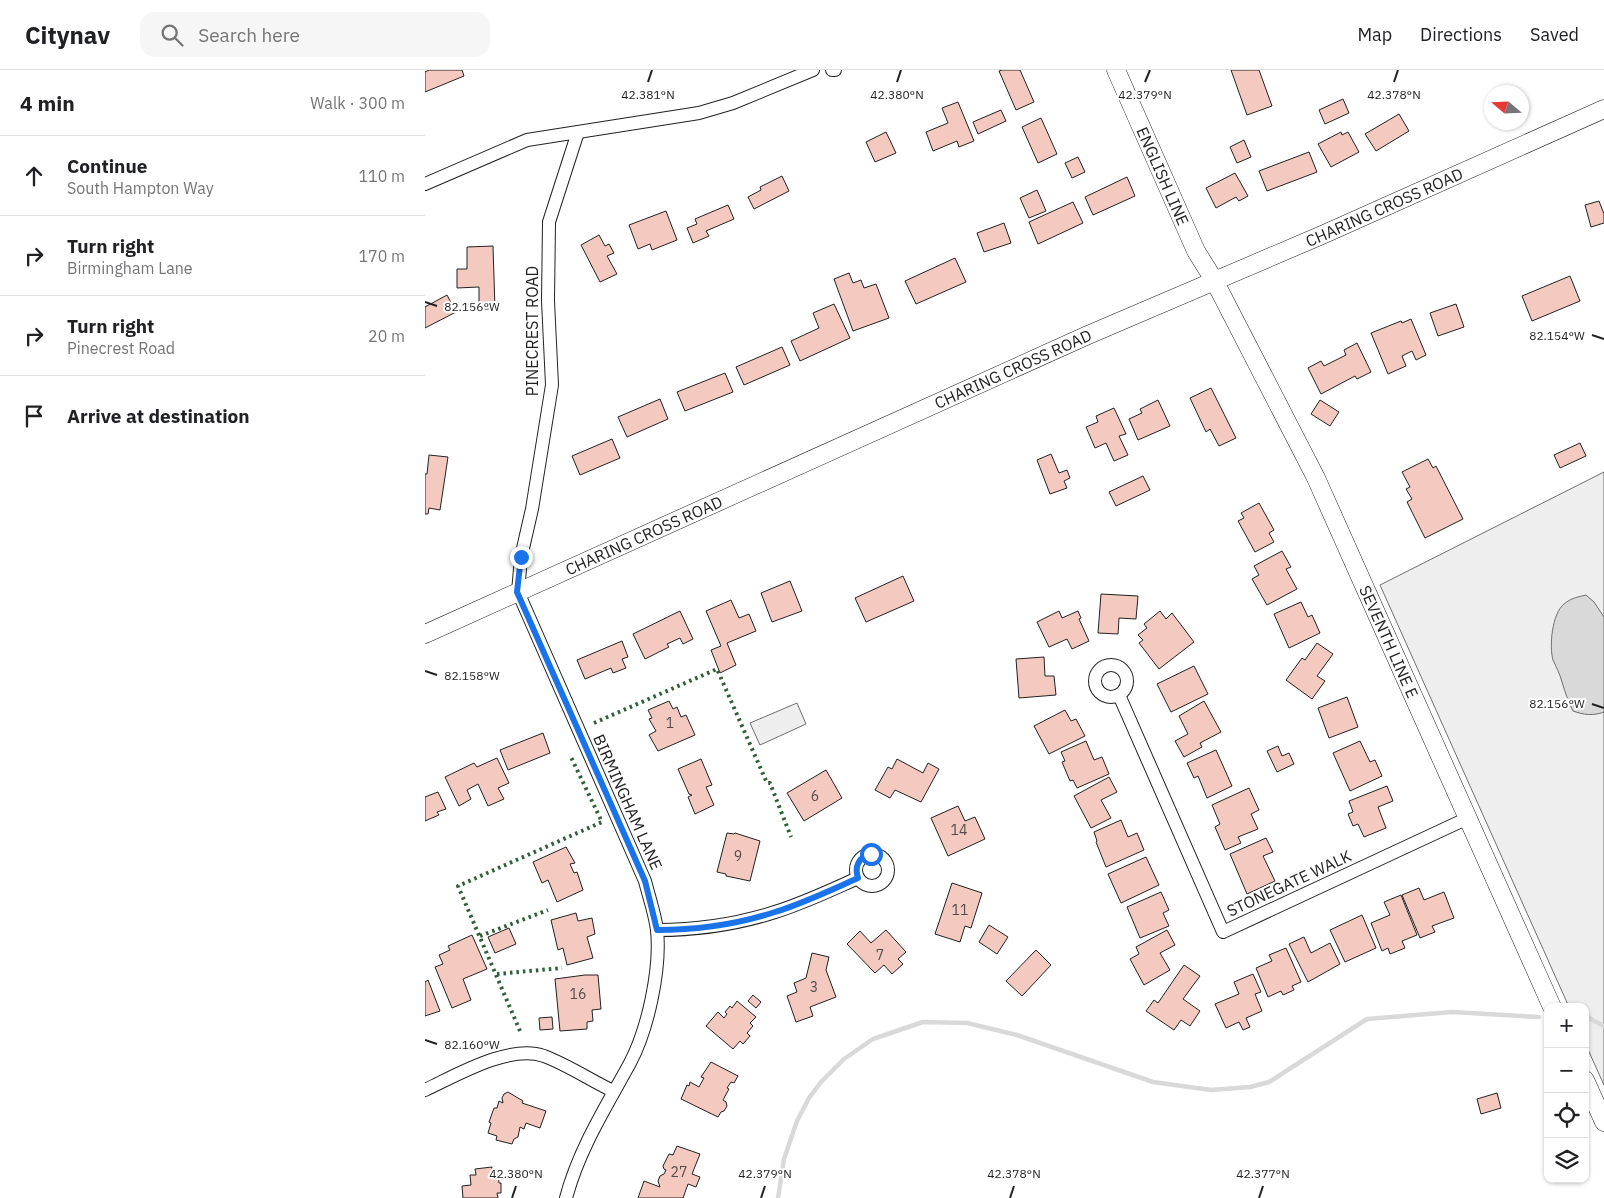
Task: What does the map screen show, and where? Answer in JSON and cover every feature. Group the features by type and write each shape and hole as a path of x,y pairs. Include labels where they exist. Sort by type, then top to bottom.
{"main road":[{"name":"ENGLISH LINE","path":"1117,70 1196,251 1214,280"},
{"name":"CHARING CROSS ROAD","path":"425,634 1053,350 1322,235 1604,109"},
{"name":"SEVENTH LINE E","path":"1214,280 1316,478 1550,1003"},
{"path":"1589,1089 1604,1122"}],"street":[{"path":"425,184 527,140 715,110 813,70"},
{"name":"PINECREST ROAD","path":"517,592 521,557 532,509 551,385 548,301 549,222 578,132"},
{"name":"BIRMINGHAM LANE","path":"517,592 645,881 657,930 653,990 640,1041 601,1113 580,1158 566,1198"},
{"name":"STONEGATE WALK","path":"1119,695 1223,932 1468,818"},
{"path":"657,930 692,928 747,920 803,902 858,878"},
{"path":"425,1090 499,1057 532,1053 553,1060 613,1091"}],"shaded area":[{"path":"1604,472 1604,1085 1589,1052 1589,1003 1567,1003 1380,585"},
{"path":"1586,595 1594,602 1604,617 1604,712 1592,714 1573,711 1553,660 1551,647 1554,622 1560,609 1569,600"},
{"path":"797,703 806,724 760,745 750,723"}],"building":[{"path":"429,70 462,70 464,76 425,92 425,72"},
{"path":"1020,70 1034,102 1016,110 999,71"},
{"path":"1231,70 1259,70 1272,106 1247,115"},
{"path":"1343,99 1349,113 1325,124 1319,110"},
{"path":"958,102 974,141 959,147 957,141 933,151 926,132 948,123 942,108"},
{"path":"1001,110 1006,121 978,134 973,122"},
{"path":"1399,114 1409,131 1376,151 1365,134"},
{"path":"1041,118 1057,154 1038,163 1022,127"},
{"path":"886,132 896,153 875,162 866,142"},
{"path":"1341,132 1342,135 1348,132 1359,152 1331,167 1318,144"},
{"path":"1244,140 1251,157 1237,163 1230,147"},
{"path":"1309,152 1317,172 1267,191 1259,171"},
{"path":"1078,157 1085,172 1072,178 1065,163"},
{"path":"1235,173 1248,196 1239,201 1236,197 1216,208 1206,188"},
{"path":"782,176 789,191 754,209 748,197 761,190 760,187"},
{"path":"1127,177 1135,196 1093,215 1085,197"},
{"path":"1037,190 1046,211 1029,218 1020,198"},
{"path":"1599,201 1604,214 1604,223 1591,227 1585,205"},
{"path":"1073,202 1083,223 1038,244 1029,222"},
{"path":"728,205 734,219 706,231 709,236 693,243 687,228 697,224 695,219"},
{"path":"666,211 677,240 652,250 650,244 638,249 629,225"},
{"path":"1004,223 1011,243 984,252 977,233"},
{"path":"599,235 605,246 609,244 614,253 607,256 617,274 600,282 581,245"},
{"path":"493,246 495,309 479,309 479,287 457,288 457,269 467,269 467,247"},
{"path":"955,258 966,282 916,304 905,281"},
{"path":"849,273 853,283 861,280 864,288 876,284 889,318 853,331 834,279"},
{"path":"1570,276 1580,301 1532,321 1522,296"},
{"path":"447,295 456,312 425,328 425,307"},
{"path":"834,304 850,338 800,361 791,341 819,328 813,313"},
{"path":"1456,304 1464,327 1438,336 1430,313"},
{"path":"1411,319 1426,355 1416,360 1412,351 1402,356 1406,366 1388,374 1371,333"},
{"path":"1357,343 1371,372 1357,379 1355,376 1321,394 1308,368 1321,361 1324,366 1346,355 1344,350"},
{"path":"782,347 790,365 744,385 736,367"},
{"path":"725,373 733,392 685,411 677,392"},
{"path":"1211,388 1236,438 1219,446 1210,429 1206,432 1190,398"},
{"path":"660,399 668,419 627,437 618,417"},
{"path":"1158,400 1170,426 1138,440 1129,419 1142,413 1140,409"},
{"path":"1320,400 1339,412 1330,426 1311,414"},
{"path":"1114,408 1126,434 1119,436 1128,455 1114,461 1106,443 1095,448 1086,427 1098,422 1096,416"},
{"path":"612,439 620,458 580,475 572,456"},
{"path":"1580,443 1586,456 1560,468 1554,455"},
{"path":"1051,454 1059,473 1067,470 1070,478 1064,481 1067,488 1050,494 1037,460"},
{"path":"429,455 448,457 440,510 429,508 428,514 425,514 425,474 427,474"},
{"path":"1428,459 1433,468 1436,466 1463,519 1425,538 1407,502 1412,499 1406,489 1410,487 1402,472"},
{"path":"1143,476 1150,490 1116,506 1109,492"},
{"path":"1259,503 1274,530 1269,533 1274,542 1255,552 1238,521 1244,518 1241,513"},
{"path":"1282,551 1291,567 1286,569 1297,589 1267,605 1252,579 1259,575 1254,566"},
{"path":"903,576 914,601 866,622 855,598"},
{"path":"790,581 802,611 772,622 761,593"},
{"path":"1101,594 1138,596 1136,619 1119,618 1118,634 1098,633"},
{"path":"731,600 739,618 749,614 756,631 727,643 736,665 720,673 711,650 721,646 706,611"},
{"path":"1301,602 1308,617 1312,615 1320,633 1289,648 1274,614"},
{"path":"680,611 693,639 683,644 680,638 667,644 669,647 645,659 633,634"},
{"path":"1059,611 1062,618 1078,611 1081,618 1079,619 1089,641 1072,649 1067,639 1049,647 1037,622"},
{"path":"1160,611 1166,619 1172,613 1194,642 1159,669 1139,643 1143,640 1138,635 1147,628 1144,624"},
{"path":"622,641 628,657 622,659 626,668 613,673 611,668 585,679 577,660"},
{"path":"1317,643 1333,654 1317,676 1325,681 1312,699 1286,680 1302,658 1305,660"},
{"path":"1044,657 1045,676 1054,676 1056,695 1019,698 1016,659"},
{"path":"1194,666 1208,694 1171,712 1157,684"},
{"path":"1347,697 1358,727 1329,738 1318,708"},
{"path":"669,701 673,709 677,707 681,717 686,715 695,735 658,751 649,735 656,731 649,719 652,718 648,710"},
{"path":"1204,701 1221,732 1200,743 1202,747 1184,757 1175,741 1188,734 1179,716"},
{"path":"1065,710 1071,721 1076,719 1085,736 1049,754 1034,726"},
{"path":"543,733 550,753 508,770 500,750"},
{"path":"1086,741 1094,760 1102,757 1109,774 1077,788 1073,780 1070,781 1062,762 1065,761 1061,752"},
{"path":"1360,741 1370,762 1375,760 1382,776 1350,791 1333,753"},
{"path":"1278,746 1282,756 1289,753 1294,764 1277,772 1267,751"},
{"path":"1216,750 1232,786 1207,798 1198,776 1194,778 1187,763"},
{"path":"497,758 509,783 498,788 504,799 488,806 478,784 467,790 471,799 459,806 445,777 474,763 477,767"},
{"path":"701,759 712,785 706,787 714,805 695,814 688,797 692,795 689,794 678,769"},
{"path":"897,759 923,773 928,763 939,769 921,802 895,790 890,798 875,790 888,767 892,769"},
{"path":"826,770 842,798 804,821 787,793"},
{"path":"1109,777 1117,792 1101,800 1111,818 1091,828 1074,796"},
{"path":"1387,786 1393,801 1378,807 1386,828 1364,837 1358,824 1353,826 1348,814 1353,812 1349,801"},
{"path":"1249,788 1259,810 1251,814 1258,829 1238,837 1241,843 1225,850 1215,827 1220,824 1212,805"},
{"path":"438,792 446,809 437,812 439,815 425,821 425,797"},
{"path":"958,806 965,821 975,817 985,839 948,856 931,818"},
{"path":"1121,820 1128,837 1137,833 1144,850 1106,867 1094,832"},
{"path":"727,833 735,833 760,841 750,881 717,872"},
{"path":"1266,838 1273,852 1263,856 1275,881 1247,894 1230,854"},
{"path":"566,847 575,863 570,864 574,873 577,872 583,890 557,902 548,880 542,883 533,862"},
{"path":"1146,857 1159,885 1121,903 1108,874"},
{"path":"952,883 982,893 971,928 965,926 960,942 935,934"},
{"path":"1419,888 1424,900 1444,892 1454,918 1432,926 1435,932 1420,938 1402,895"},
{"path":"1161,892 1169,910 1163,913 1169,926 1140,938 1127,907"},
{"path":"1401,895 1417,935 1402,941 1405,948 1390,954 1388,948 1382,951 1371,923 1390,915 1384,902"},
{"path":"576,913 578,921 592,918 595,934 587,937 593,958 567,965 563,948 558,950 551,920"},
{"path":"1362,915 1376,948 1345,962 1330,930"},
{"path":"989,925 1008,937 997,954 979,942"},
{"path":"509,928 516,944 495,953 488,937"},
{"path":"886,930 906,952 898,959 903,964 892,974 884,965 875,973 847,944 860,931 871,943"},
{"path":"1167,930 1175,945 1160,953 1170,970 1144,985 1130,959 1139,954 1136,947"},
{"path":"472,935 487,969 463,979 471,1000 452,1008 435,967 443,964 439,955 450,950 448,946"},
{"path":"1304,937 1311,953 1330,943 1340,964 1308,982 1289,944"},
{"path":"1286,948 1301,982 1292,986 1294,990 1283,995 1281,991 1268,997 1256,968 1272,961 1269,955"},
{"path":"1036,950 1051,965 1022,996 1006,981"},
{"path":"812,953 829,957 826,970 836,997 810,1007 813,1016 796,1022 787,996 797,992 794,983 806,978"},
{"path":"1184,965 1200,976 1183,999 1200,1011 1190,1026 1181,1020 1174,1030 1146,1011 1154,1000 1158,1003"},
{"path":"1253,974 1261,992 1255,994 1262,1011 1246,1018 1250,1027 1243,1030 1239,1022 1226,1028 1215,1004 1239,994 1234,982"},
{"path":"598,975 601,1009 592,1010 593,1021 587,1022 587,1029 560,1031 555,979"},
{"path":"428,980 440,1011 425,1016 425,982"},
{"path":"753,995 761,1002 756,1008 748,1001"},
{"path":"737,1001 756,1017 750,1023 753,1026 747,1033 750,1036 743,1044 740,1041 733,1049 706,1026 718,1012 724,1018 727,1014 725,1012 730,1006 732,1008"},
{"path":"552,1017 553,1029 540,1030 539,1018"},
{"path":"711,1062 738,1076 734,1083 731,1082 727,1088 729,1089 723,1100 727,1106 718,1117 681,1099 690,1082 699,1087 704,1078 701,1077"},
{"path":"508,1092 523,1101 522,1103 546,1111 540,1128 526,1123 524,1129 520,1127 518,1137 514,1139 512,1144 496,1140 497,1136 488,1133 491,1123 489,1122 494,1108 497,1108 499,1101 503,1103 502,1098"},
{"path":"1497,1093 1501,1108 1481,1114 1477,1099"},
{"path":"677,1146 700,1154 692,1174 700,1177 696,1187 688,1184 683,1198 638,1198 644,1181 660,1187 658,1181 666,1170 663,1166 669,1154 673,1155"},
{"path":"492,1167 492,1175 498,1174 499,1183 501,1183 501,1193 497,1193 498,1198 463,1198 462,1186 471,1185 470,1175 476,1175 475,1169"}],"waterway":[{"path":"778,1198 784,1159 797,1121 809,1098 821,1082 844,1059 873,1039 923,1022 967,1023 1017,1035 1153,1082 1211,1090 1250,1087 1269,1082 1367,1019 1452,1012 1539,1017"},
{"path":"1589,1018 1604,1026"}],"hedge":[{"path":"594,723 717,669 767,783 770,783 791,837"},
{"path":"520,1031 458,886 602,822 570,755"},
{"path":"480,936 548,910"},
{"path":"497,974 562,968"}],"route":[{"path":"521,557 517,592 645,881 657,930 675,930 747,920 775,912 858,878 856,867 858,862 861,858 871,854"}]}
